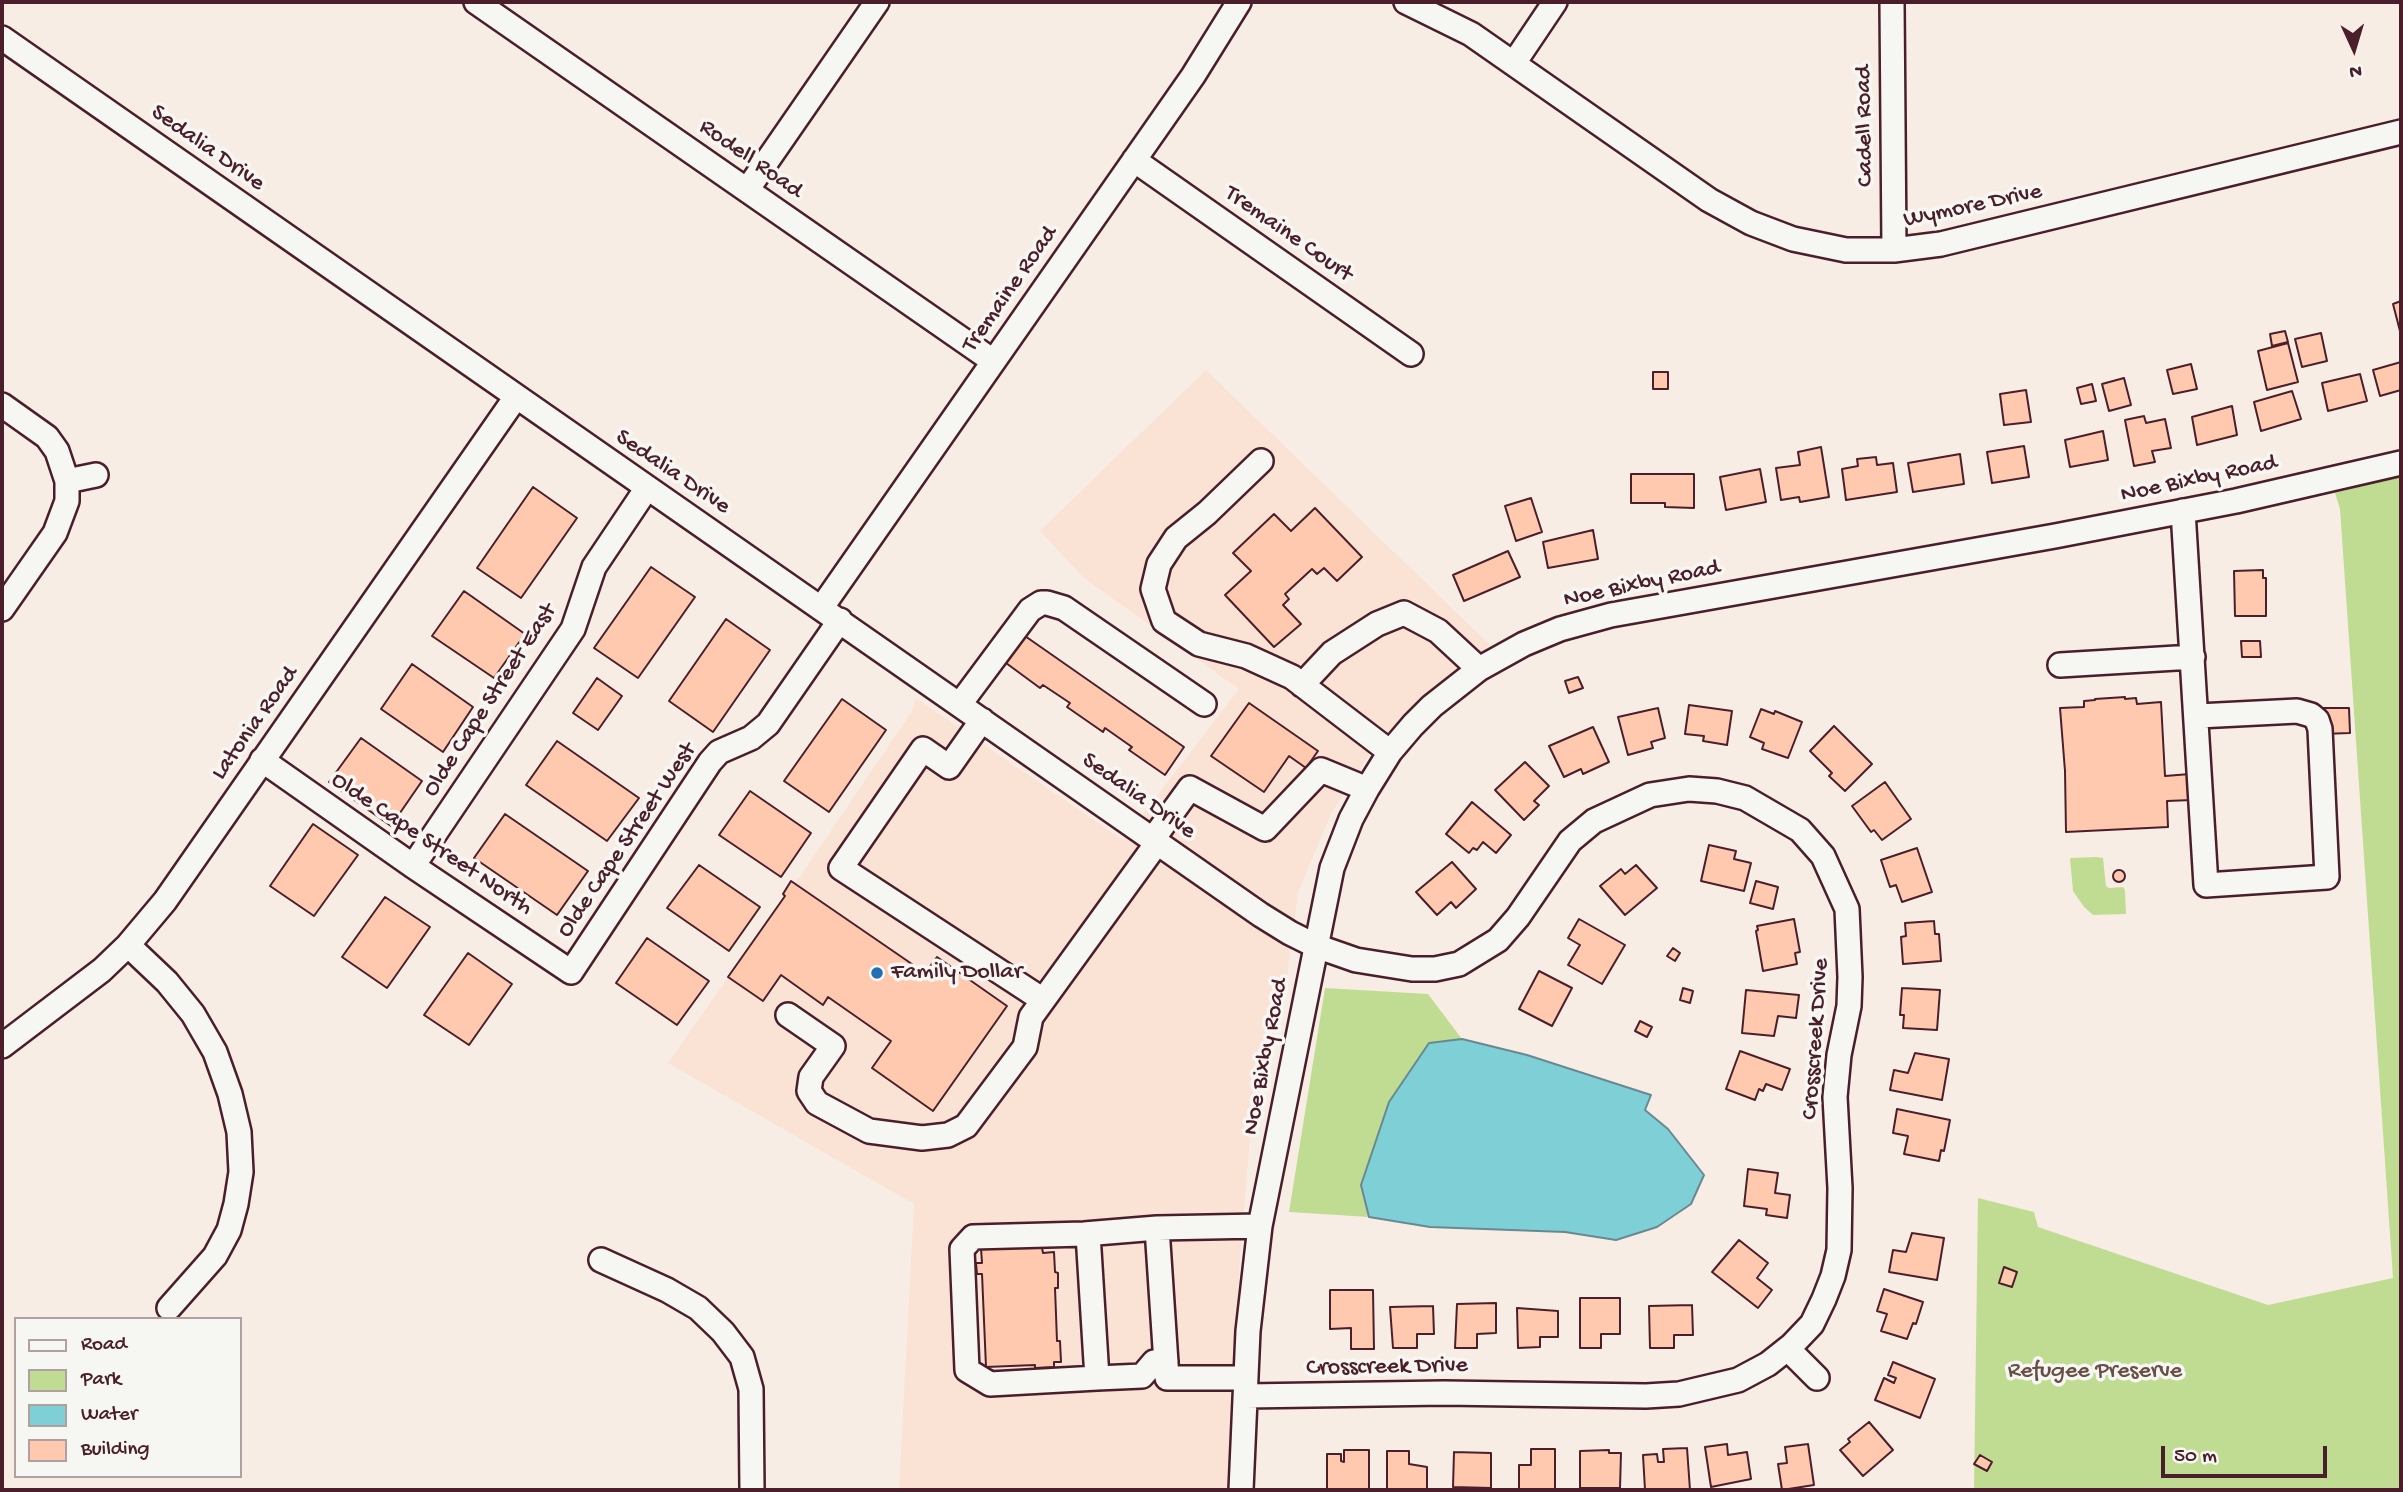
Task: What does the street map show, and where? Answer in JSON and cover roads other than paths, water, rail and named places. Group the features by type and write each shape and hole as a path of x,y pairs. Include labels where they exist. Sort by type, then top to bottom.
{"street":[{"name":"Rodell Road","path":"476,2 993,362"},
{"path":"747,190 877,2"},
{"name":"Tremaine Road","path":"831,614 993,362 1200,65 1239,2"},
{"name":"Wymore Drive","path":"1406,2 1471,34 1514,62 1709,200 1751,223 1793,239 1846,250 1894,250 1941,244 2401,132"},
{"path":"1514,62 1555,2"},
{"name":"Cadell Road","path":"1892,2 1894,250"},
{"name":"Sedalia Drive","path":"2,38 1261,915 1316,946"},
{"name":"Tremaine Court","path":"1134,160 1410,354"},
{"name":"Latonia Road","path":"2,1046 102,970 128,945 165,901 516,397"},
{"path":"2,405 47,437 57,451 67,481 67,501 55,533 2,609"},
{"path":"1261,461 1207,513 1176,538 1159,564 1153,589 1164,621 1199,644 1246,656 1292,677 1390,752"},
{"name":"Noe Bixby Road","path":"1241,1490 1248,1331 1260,1226 1332,867 1351,819 1367,789 1390,752 1432,706 1479,669 1536,639 1560,629 1611,615 2055,536 2401,463"},
{"path":"67,481 96,475"},
{"name":"Olde Cape Street East","path":"413,866 573,629 594,567 647,488"},
{"path":"2183,511 2198,716 2206,885 2327,877 2320,729 2317,720 2297,711 2198,716"},
{"path":"960,704 1030,610 1041,603 1064,608 1204,704"},
{"path":"1302,685 1332,653 1377,624 1404,613 1438,631 1479,669"},
{"name":"Olde Cape Street West","path":"571,972 710,762 719,752 751,738 768,724 831,614"},
{"path":"2060,665 2193,657"},
{"path":"982,719 949,767 923,748 841,868 1043,1000"},
{"name":"Olde Cape Street North","path":"262,760 571,972"},
{"path":"788,1015 833,1046 811,1077 809,1091 817,1103 869,1131 922,1138 948,1135 965,1126 1025,1047 1031,1017 1190,788 1265,829 1321,770 1367,789"},
{"name":"Crosscreek Drive","path":"1166,1361 1167,1378 1246,1387 1646,1396 1679,1394 1738,1380 1768,1364 1788,1349 1812,1324 1833,1276 1839,1250 1840,1201 1835,1097 1839,1055 1849,1006 1847,909 1823,856 1800,830 1745,798 1717,791 1689,789 1650,795 1594,821 1570,841 1518,917 1498,940 1459,964 1435,969 1412,969 1356,960 1316,946"},
{"path":"128,945 167,982 193,1014 215,1052 230,1094 239,1132 241,1172 229,1230 215,1256 169,1308"},
{"path":"1157,1228 1166,1361 1154,1362 1142,1376 990,1384 967,1370 962,1249 973,1237 1088,1234 1157,1228 1260,1226"},
{"path":"1088,1234 1097,1378"},
{"path":"601,1260 667,1290 698,1308 723,1332 742,1357 751,1389 752,1490"},
{"path":"1788,1349 1817,1378"}],"water":[{"path":"1462,1039 1527,1055 1651,1095 1645,1110 1668,1129 1704,1175 1691,1204 1657,1227 1616,1240 1565,1232 1430,1227 1369,1217 1361,1185 1389,1102 1429,1043"}],"place":[{"name":"Family Dollar","path":"877,973"}],"park label":[{"name":"Refugee Preserve","path":"2095,1372"}]}
